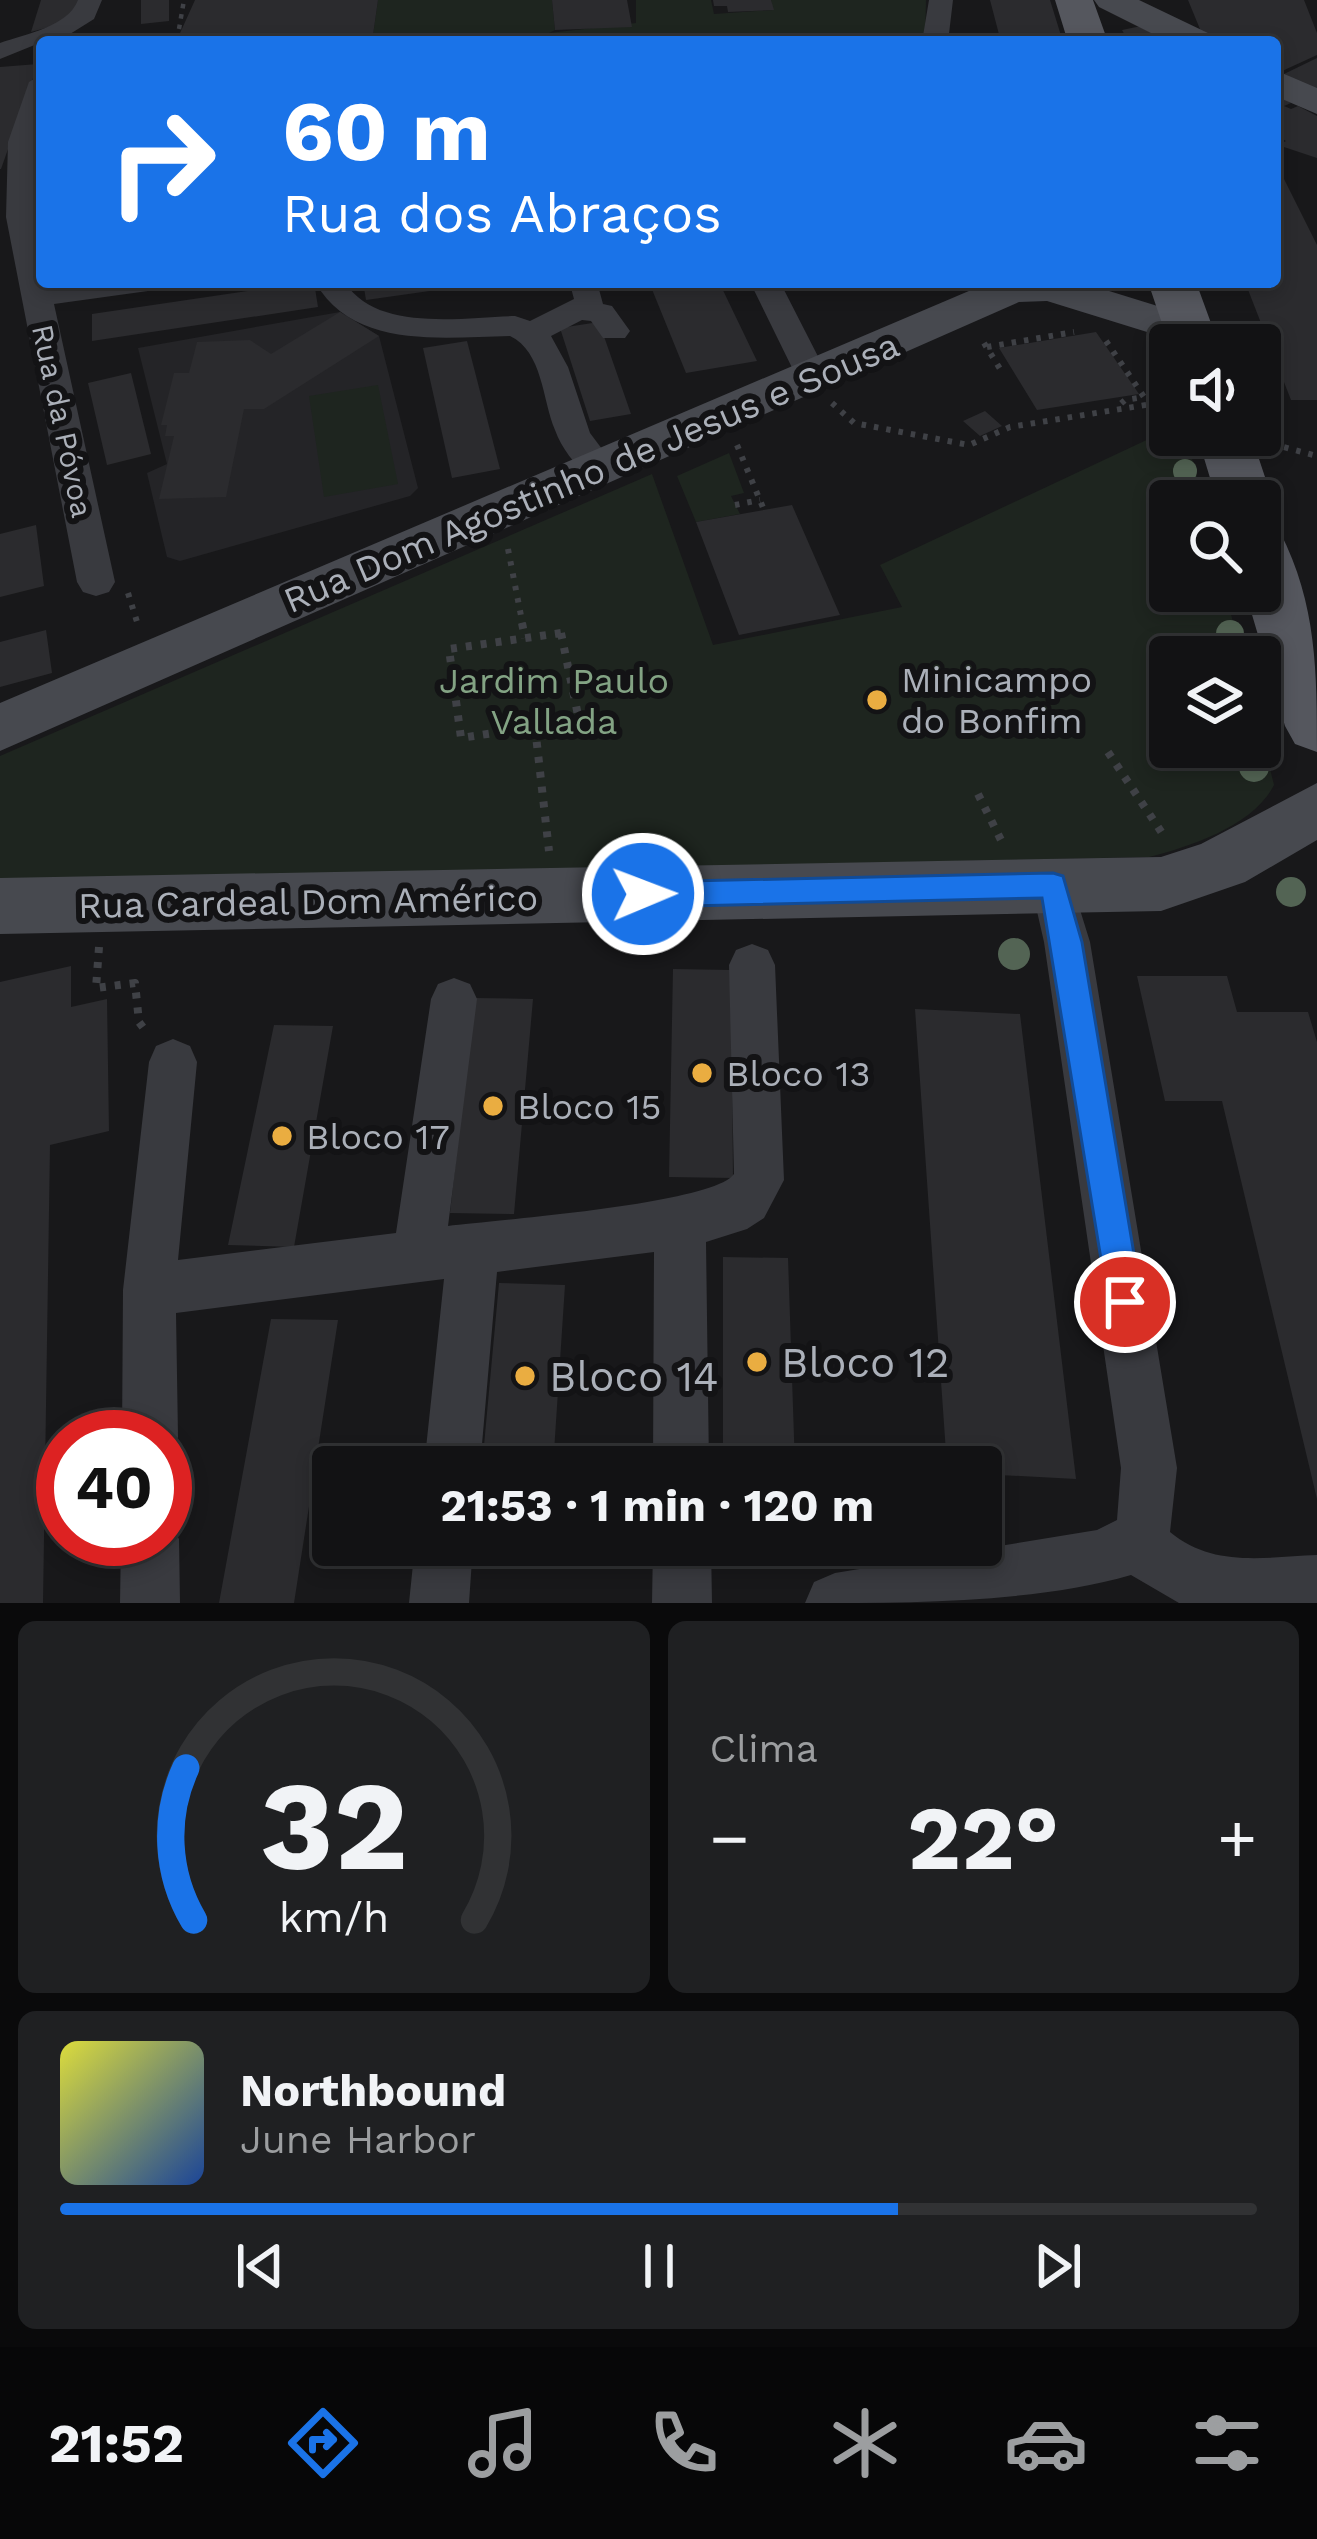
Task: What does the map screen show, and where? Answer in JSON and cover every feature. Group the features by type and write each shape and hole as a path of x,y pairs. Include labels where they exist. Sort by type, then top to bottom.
{"main road":[{"path":"1074,0 1086,36"},
{"path":"1109,0 1114,26 1111,36"},
{"path":"1174,288 1187,324"},
{"path":"1281,612 1317,726"}],"street":[{"path":"58,36 86,14 90,0"},
{"path":"935,36 941,0"},
{"path":"1109,0 1184,36"},
{"path":"0,51 36,42"},
{"path":"1281,84 1317,103"},
{"name":"Rua da Póvoa","path":"36,100 22,142 19,181 35,297 96,582"},
{"path":"35,297 103,288"},
{"path":"332,288 352,310 391,324 515,326 531,333 547,352 575,446 600,470"},
{"path":"768,288 824,392"},
{"name":"Rua Dom Agostinho de Jesus e Sousa","path":"0,728 724,416 824,392 1023,288"},
{"name":"Rua Dom Agostinho de Jesus e Sousa","path":"1053,288 1153,324"},
{"path":"531,333 583,299 614,331"},
{"name":"Rua Cardeal Dom Américo","path":"0,906 103,908 1161,884 1192,876 1252,849 1317,808"},
{"path":"835,1603 1100,1559 1137,1542 1146,1521 1147,1437 1067,942 1053,885"},
{"path":"149,1290 418,1259 730,1211 746,1200 759,1180 752,964"},
{"path":"418,1259 454,999"},
{"path":"150,1410 149,1290 172,1062"},
{"path":"680,1222 681,1446"},
{"path":"454,1446 473,1251"},
{"path":"1137,1542 1184,1580 1213,1586 1317,1585"},
{"path":"150,1566 150,1603"},
{"path":"439,1603 442,1566"},
{"path":"682,1566 682,1603"}],"path":[{"path":"179,29 184,0"},
{"path":"1098,328 1144,397 1125,400 1117,407"},
{"path":"987,347 1076,332"},
{"path":"824,392 854,423 969,445 1010,427 1149,403"},
{"path":"724,416 764,510"},
{"path":"1247,464 1270,444 1317,456"},
{"path":"735,505 760,500"},
{"path":"501,512 525,638"},
{"path":"96,582 126,587 149,662"},
{"path":"561,633 579,720 535,727 461,738 449,649 561,633"},
{"path":"535,727 554,896"},
{"path":"1108,752 1192,876"},
{"path":"103,908 96,988 135,983 139,1022 172,1062"}],"shaded area":[{"path":"340,312 379,336 418,488 410,496 180,561 167,557 147,473 167,464 138,348"}],"green space":[{"path":"378,0 552,0 555,30 549,33 636,23 636,0 711,0 714,14 773,10 771,0 926,0 925,36 373,36"},
{"path":"378,385 398,484 324,497 309,396"},
{"name":"Jardim Paulo Vallada","path":"1149,439 1149,456 1191,456 1198,480 1149,480 1149,612 1230,612 1237,636 1149,636 1149,768 1270,768 1274,785 1236,823 1149,857 0,881 0,756 652,474 713,645 902,607 880,565"},
{"path":"729,453 744,493 731,496 740,514 696,522 677,476"}],"building":[{"path":"41,0 82,0 75,20 31,32"},
{"path":"141,0 169,0 169,21 141,24"},
{"path":"195,0 378,0 373,36 179,36"},
{"path":"552,0 627,0 632,27 555,30"},
{"path":"713,0 771,0 774,10 728,12 727,6 714,6"},
{"path":"990,0 1050,0 1061,36 999,36"},
{"path":"1188,0 1304,0 1317,33 1317,55 1281,72 1281,36 1202,34"},
{"path":"1146,25 1167,36 1126,36 1122,30"},
{"path":"1317,58 1317,91 1284,74"},
{"path":"36,64 1,169 0,169 0,67"},
{"path":"1281,97 1291,103 1284,106 1298,106 1317,116 1317,158 1281,146 1286,141 1281,138"},
{"path":"1281,173 1317,245 1317,400 1291,400 1281,374 1281,324 1261,324 1247,288 1281,288"},
{"path":"272,288 315,288 318,307 92,341 92,314"},
{"path":"364,288 451,288 366,300"},
{"path":"651,288 722,288 757,361 686,373"},
{"path":"340,312 379,336 264,409 244,409 226,497 159,499 174,436 165,436 167,425 161,425 174,373 189,373 197,342 250,340 271,354"},
{"path":"599,322 631,414 590,421 560,328"},
{"path":"1096,332 1139,394 1037,410 999,348"},
{"path":"467,341 500,469 452,478 423,348"},
{"path":"131,373 151,454 107,465 88,383"},
{"path":"985,411 1002,426 980,436 963,421"},
{"path":"792,505 840,615 739,635 696,522"},
{"path":"36,525 44,586 0,597 0,534"},
{"path":"46,630 52,673 0,687 0,642"},
{"path":"71,966 71,1007 107,999 109,1131 50,1145 46,1410 36,1410 36,1566 44,1566 43,1603 0,1603 0,982"},
{"name":"Bloco 13","path":"673,969 731,970 733,1178 669,1177"},
{"path":"1137,976 1227,976 1237,1012 1308,1012 1317,1042 1317,1499 1222,1101 1165,1101"},
{"name":"Bloco 15","path":"474,998 533,999 514,1214 450,1213"},
{"path":"915,1009 1020,1014 1076,1479 1002,1475 1002,1446 946,1446"},
{"name":"Bloco 17","path":"274,1025 333,1026 294,1247 228,1245"},
{"name":"Bloco 12","path":"723,1257 788,1258 794,1446 723,1446"},
{"name":"Bloco 14","path":"499,1283 565,1285 554,1446 484,1446"},
{"path":"271,1319 338,1320 318,1446 312,1446 312,1487 294,1603 219,1603"}],"place":[{"name":"Minicampo do Bonfim","path":"877,700"},
{"name":"Bloco 13","path":"702,1073"},
{"name":"Bloco 15","path":"493,1106"},
{"name":"Bloco 17","path":"282,1136"},
{"name":"Bloco 12","path":"757,1362"},
{"name":"Bloco 14","path":"525,1376"}],"route":[{"path":"643,894 1053,885 1067,942 1125,1302"}]}
